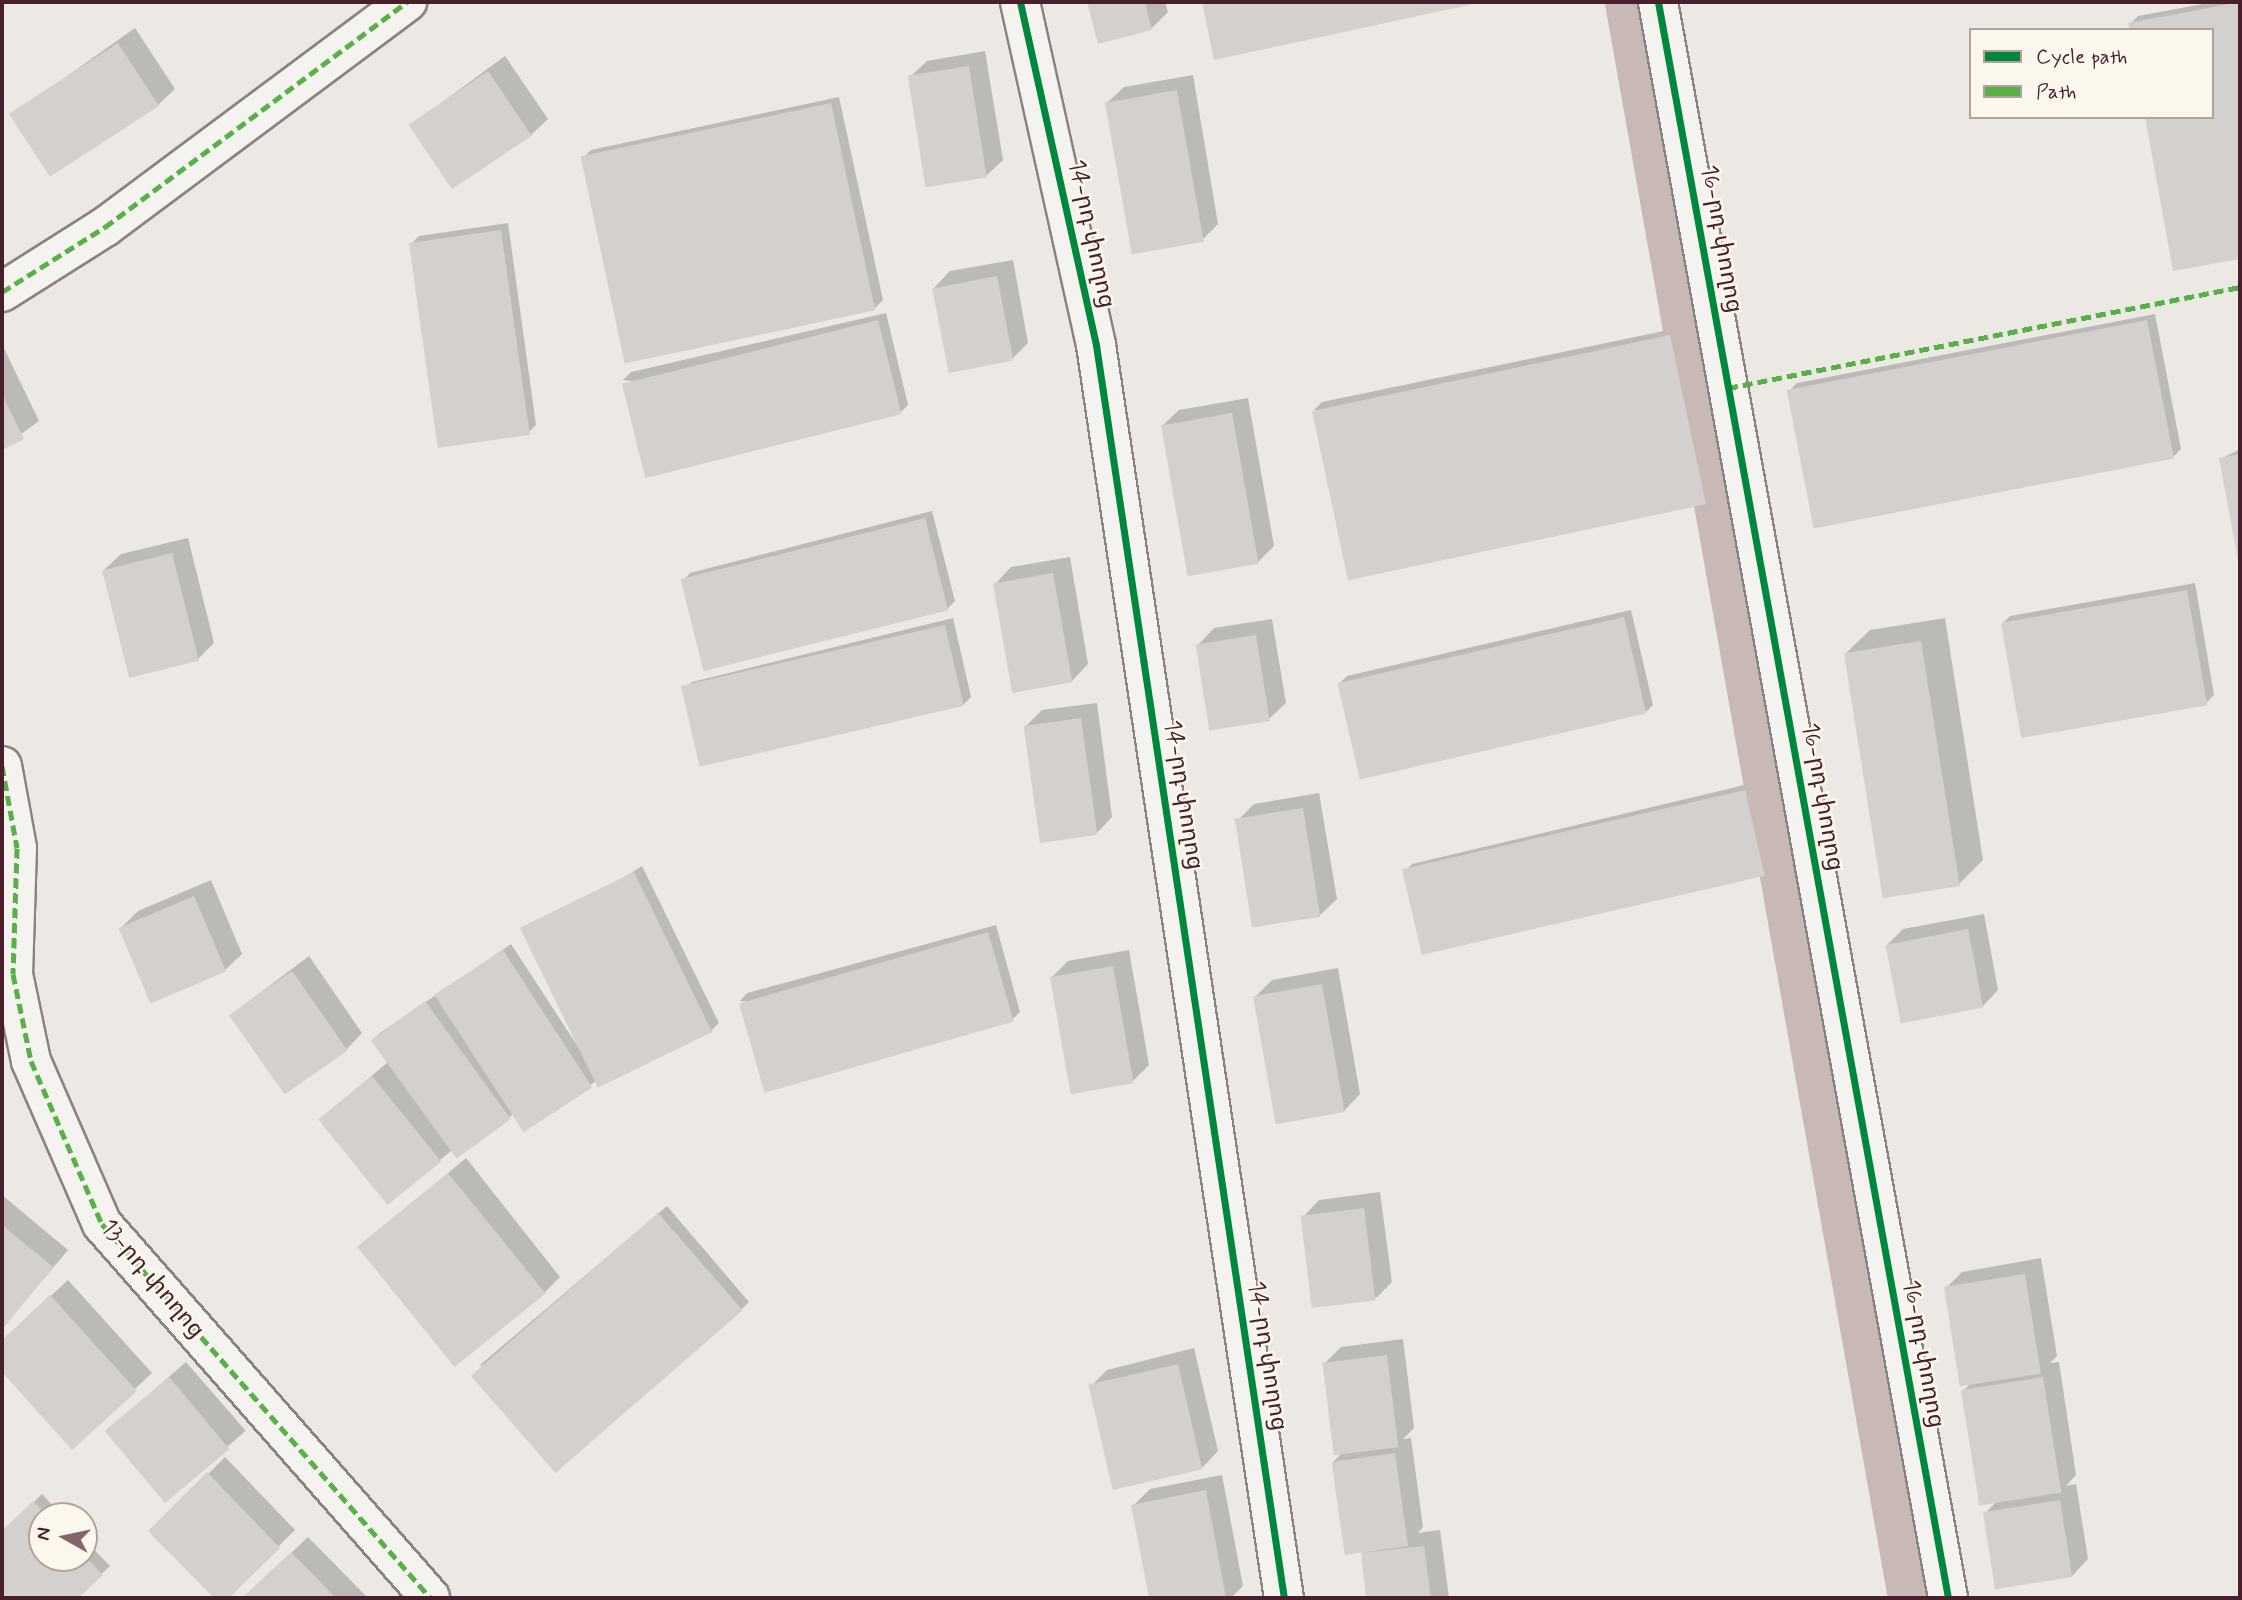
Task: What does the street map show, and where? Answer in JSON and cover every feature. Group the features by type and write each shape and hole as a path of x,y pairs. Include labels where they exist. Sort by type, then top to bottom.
{"street":[{"path":"2,292 105,227 407,2"},
{"name":"14-րդ փողոց","path":"1020,2 1096,345 1284,1598"},
{"name":"16-րդ փողոց","path":"1658,2 1948,1598"},
{"name":"13-րդ փողոց","path":"2,766 17,848 13,974 30,1061 102,1224 430,1598"}],"building":[{"path":"1087,2 1145,2 1152,30 1098,44"},
{"path":"1202,2 1478,2 1478,3 1214,60"},
{"path":"2240,2 2240,259 2173,271 2145,119 2214,119 2214,28 2129,28 2128,23"},
{"path":"118,43 159,106 50,177 9,114"},
{"path":"969,66 987,178 925,187 908,76"},
{"path":"488,71 532,136 452,189 408,125"},
{"path":"1177,90 1204,242 1132,254 1105,103"},
{"path":"831,103 875,310 625,364 581,156"},
{"path":"501,230 530,435 438,448 409,243"},
{"path":"997,276 1013,360 949,373 932,289"},
{"path":"878,320 901,414 645,478 622,384"},
{"path":"2147,320 2174,458 1814,528 1787,390"},
{"path":"1670,335 1706,504 1348,580 1312,411"},
{"path":"2,394 24,439 2,450"},
{"path":"1232,413 1259,564 1188,576 1161,426"},
{"path":"2240,454 2240,565 2239,565 2219,458"},
{"path":"925,518 948,610 703,671 680,579"},
{"path":"172,553 199,661 129,678 102,570"},
{"path":"1053,573 1072,682 1012,693 993,584"},
{"path":"2187,590 2207,705 2021,738 2001,623"},
{"path":"1624,617 1646,713 1360,780 1338,683"},
{"path":"945,625 964,706 700,767 681,686"},
{"path":"1256,635 1270,721 1209,730 1196,645"},
{"path":"1921,641 1960,886 1883,898 1844,653"},
{"path":"1081,718 1097,835 1040,843 1024,726"},
{"path":"1745,790 1765,876 1422,955 1402,869"},
{"path":"1303,808 1320,917 1252,927 1235,819"},
{"path":"634,872 712,1032 598,1088 520,928"},
{"path":"194,896 226,971 151,1004 119,928"},
{"path":"1968,929 1983,1008 1901,1024 1886,945"},
{"path":"988,932 1014,1021 765,1093 739,1003"},
{"path":"503,950 592,1088 524,1132 434,995"},
{"path":"1113,966 1134,1083 1071,1094 1050,977"},
{"path":"292,971 348,1050 285,1095 229,1015"},
{"path":"1322,984 1345,1112 1276,1124 1253,996"},
{"path":"425,1001 511,1119 457,1158 371,1040"},
{"path":"372,1076 441,1161 388,1205 318,1119"},
{"path":"448,1173 546,1293 455,1367 357,1247"},
{"path":"1364,1208 1375,1300 1312,1308 1300,1216"},
{"path":"658,1213 743,1310 555,1473 471,1376"},
{"path":"2,1225 53,1267 2,1330"},
{"path":"2025,1274 2041,1374 1960,1387 1944,1287"},
{"path":"50,1295 137,1391 72,1450 2,1372 2,1340"},
{"path":"1387,1355 1398,1447 1334,1455 1322,1363"},
{"path":"1178,1364 1202,1469 1113,1490 1088,1385"},
{"path":"169,1377 229,1449 165,1503 105,1431"},
{"path":"2043,1377 2061,1493 1979,1506 1961,1390"},
{"path":"1395,1453 1408,1546 1345,1555 1332,1462"},
{"path":"207,1472 280,1548 229,1598 214,1598 148,1531"},
{"path":"1206,1490 1226,1598 1149,1598 1131,1505"},
{"path":"2060,1500 2072,1577 1995,1589 1983,1512"},
{"path":"28,1506 28,1572 98,1572 98,1570 103,1575 78,1598 2,1598 2,1531"},
{"path":"1424,1546 1431,1598 1366,1598 1361,1553"},
{"path":"291,1552 336,1598 242,1598"}],"waterway":[{"path":"1632,2 1915,1598"}],"marked path":[{"path":"2,292 105,227 407,2"},
{"path":"1728,388 2240,287"},
{"path":"2,766 17,848 13,974 31,1061 102,1224 430,1598"}],"cycle path":[{"path":"1020,2 1096,345 1284,1598"},
{"path":"1658,2 1948,1598"}]}
